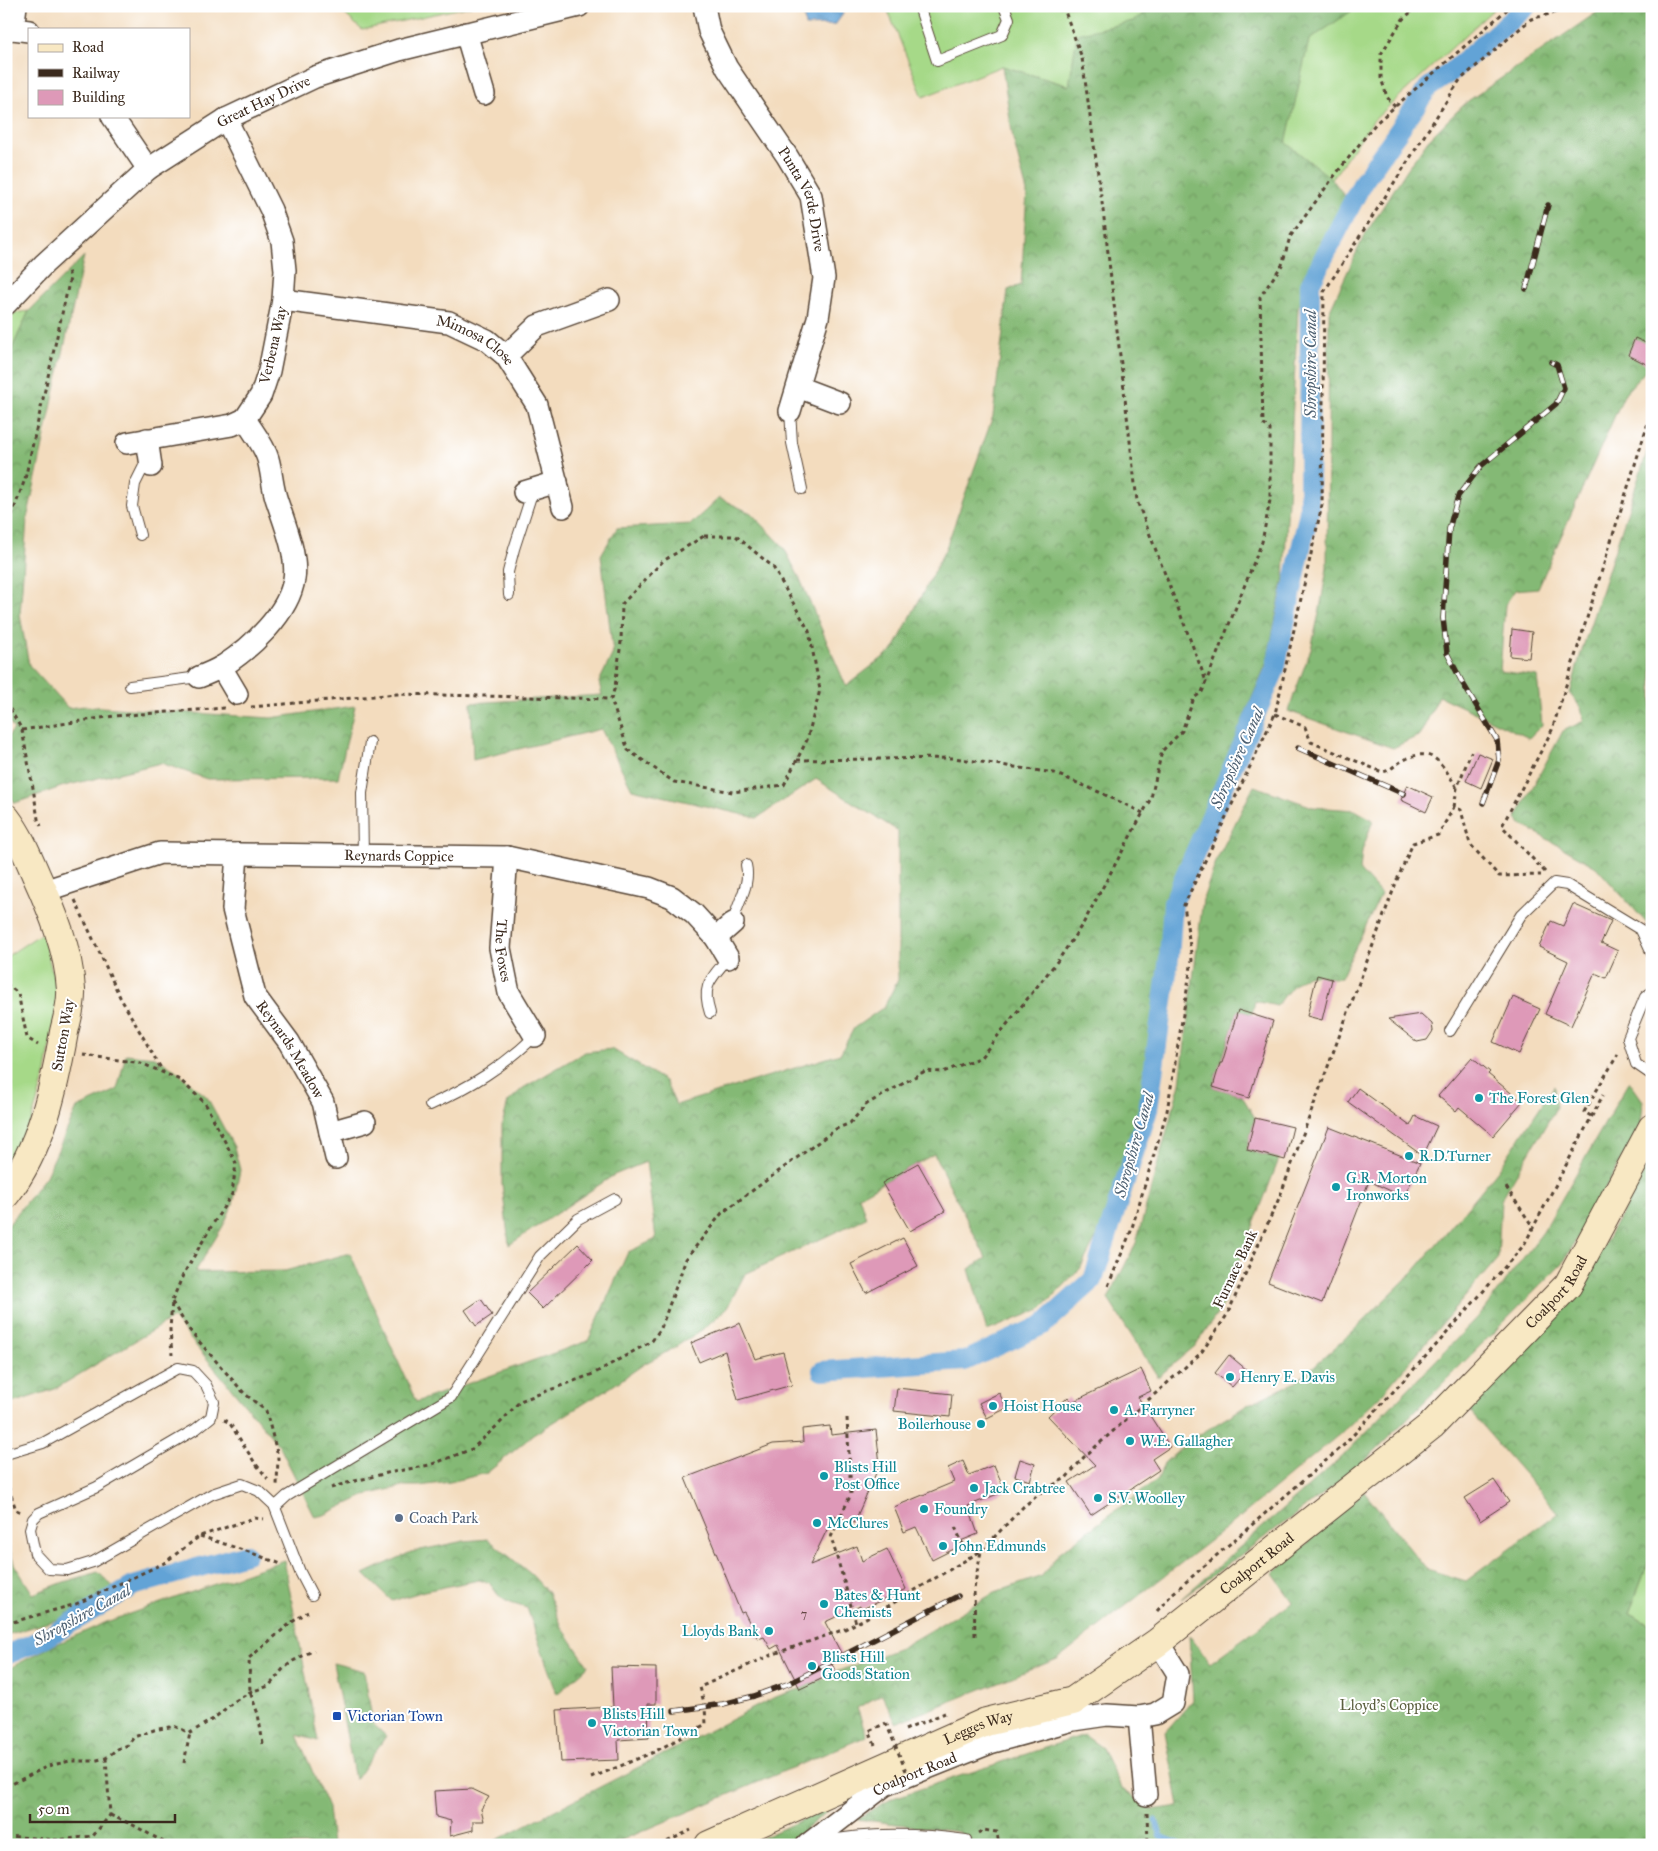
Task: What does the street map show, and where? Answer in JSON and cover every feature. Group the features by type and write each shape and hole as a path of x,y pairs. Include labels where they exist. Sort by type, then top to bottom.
{"street":[{"path":"16,6 16,30"},
{"name":"Great Hay Drive","path":"6,304 62,247 148,169 226,118 316,77 399,50 579,6"},
{"name":"Punta Verde Drive","path":"704,6 709,32 727,68 787,156 811,196 824,278 818,318 790,411"},
{"path":"466,33 484,94"},
{"path":"113,118 148,169"},
{"name":"Verbena Way","path":"226,118 271,210 282,242 285,270 283,300 269,371 261,395 245,419"},
{"name":"Mimosa Close","path":"283,300 449,322 487,340 506,356 537,405 563,508"},
{"path":"506,356 537,326 609,300"},
{"path":"798,387 840,403"},
{"path":"144,450 232,425 245,419 268,458 276,500 286,525 294,578 287,600 277,617 241,653 221,667 199,677"},
{"path":"528,491 557,482"},
{"path":"221,667 236,703"},
{"name":"Sutton Way","path":"6,818 55,888 71,992 57,1072 40,1136 13,1186 6,1194"},
{"name":"Reynards Coppice","path":"55,888 160,853 507,857 649,888 672,897 694,914 716,938 728,958"},
{"name":"Reynards Meadow","path":"237,854 233,909 255,996 290,1042 323,1102 336,1158"},
{"name":"The Foxes","path":"507,857 500,948 509,993 535,1036"},
{"path":"716,938 733,923"},
{"path":"330,1132 365,1122"},
{"name":"Coalport Road","path":"807,1844 885,1785 990,1743 1073,1720 1106,1715 1139,1716 1155,1714 1173,1703 1178,1674 1155,1629 1254,1577 1432,1426 1568,1285 1637,1166 1652,1128"},
{"name":"Legges Way","path":"709,1845 986,1722 1073,1701 1155,1629"},
{"path":"1139,1716 1146,1795"}],"lane":[{"path":"919,6 937,61 1002,35 1009,19 1004,6"},
{"path":"790,411 792,443 802,489"},
{"path":"140,536 132,506 135,484 144,450"},
{"path":"510,594 508,572 528,491"},
{"path":"130,686 199,677"},
{"path":"363,855 362,793 370,742"},
{"path":"733,923 735,913 747,885 746,864"},
{"path":"1450,1031 1521,915 1554,883 1567,885 1641,930 1652,954"},
{"path":"710,1013 706,1002 706,987 728,958"},
{"path":"1652,992 1645,997 1628,1038 1636,1064 1652,1075"},
{"path":"430,1106 487,1076 520,1051 535,1036"},
{"path":"275,1508 286,1496 451,1397 540,1256 578,1219 615,1199"},
{"path":"6,1454 43,1443 178,1368 193,1372 206,1385 214,1402 211,1417 196,1429 97,1488 39,1513 33,1519 30,1530 34,1554 49,1569 67,1570 93,1562 212,1494 242,1484 259,1490 275,1508 300,1572 312,1595"},
{"path":"807,1844 849,1836 897,1834 940,1836 966,1842"}],"path":[{"path":"1063,6 1082,58 1104,210 1137,501 1206,681"},
{"path":"1395,107 1387,97 1381,78 1381,54 1403,19 1418,6"},
{"path":"328,1489 352,1481 430,1465 472,1449 520,1401 593,1374 652,1341 661,1328 686,1259 722,1213 836,1129 850,1123 867,1104 925,1071 943,1072 981,1056 1059,958 1084,922 1151,798 1162,751 1182,731 1194,698 1202,692 1262,542 1270,500 1270,429 1263,424 1260,297 1282,266 1290,237 1376,123 1511,6"},
{"path":"1108,1286 1131,1231 1167,1112 1192,960 1184,905 1274,714 1322,505 1324,292 1460,80 1532,19 1579,6"},
{"path":"6,531 25,479 70,278 62,247"},
{"path":"1547,874 1502,826 1552,730 1652,410"},
{"path":"704,536 736,536 773,567 809,631 820,690 807,740 784,785 734,792 674,782 628,750 611,699 615,687 622,604 663,560 704,536"},
{"path":"22,730 114,716 236,703 397,694 611,699"},
{"path":"6,702 22,730 34,788 38,819 44,834"},
{"path":"1274,714 1305,727 1311,742 1382,772 1388,772 1402,761 1420,753 1433,757 1444,767 1457,788"},
{"path":"1471,752 1457,788 1454,807 1461,810 1470,844 1499,876 1536,876"},
{"path":"797,760 954,758 1054,773 1143,813"},
{"name":"Furnace Bank","path":"982,1551 1023,1507 1044,1490 1066,1478 1084,1457 1201,1353 1227,1315 1280,1196 1397,880 1413,843 1438,835 1454,807"},
{"path":"55,888 82,911 120,997 164,1073"},
{"path":"6,984 18,993 27,1038 45,1049"},
{"path":"1591,1116 1584,1112 1628,1038"},
{"path":"78,1054 141,1063 180,1080 205,1103 236,1163 232,1194 210,1226 183,1275 172,1301 170,1330 173,1371"},
{"path":"1155,1629 1172,1594 1344,1445 1438,1343 1524,1245 1603,1095"},
{"path":"1506,1187 1533,1227"},
{"path":"6,1624 76,1604 164,1563 200,1536 254,1518 271,1520 280,1497 277,1491 278,1456 266,1411 244,1392 197,1339 172,1301"},
{"path":"847,1418 851,1494 831,1538 856,1623"},
{"path":"228,1422 255,1463"},
{"path":"6,1480 16,1510"},
{"path":"955,1527 969,1558"},
{"path":"200,1536 250,1552 300,1572"},
{"path":"591,1778 654,1752 706,1724 700,1688 771,1656 845,1629 885,1608 982,1551"},
{"path":"974,1636 974,1589 982,1551"},
{"path":"263,1744 258,1714 250,1692 249,1658 292,1622 308,1612"},
{"path":"184,1763 190,1733 250,1692 269,1686 283,1669 293,1661 314,1650"},
{"path":"875,1745 869,1731 886,1723 906,1771"},
{"path":"6,1788 48,1766 70,1761 93,1761 106,1758 128,1745 134,1737 154,1730 174,1726 190,1733"},
{"path":"6,1836 58,1840 93,1836 110,1815 106,1758"},
{"path":"1146,1795 1148,1845"},
{"path":"110,1815 133,1825 169,1845"},
{"path":"966,1842 983,1830 997,1832 999,1845"}],"green space":[{"path":"336,6 471,6 362,30"},
{"path":"886,6 1497,6 1373,121 1332,179 1286,144 1069,86 1002,66 923,97"},
{"path":"1155,6 1359,6 1309,40 1286,143 1332,179 1350,203 1310,265 1298,308 1284,577 1267,662 1182,865 1163,922 1164,1006 1144,1113 1109,1213 1080,1269 1041,1309 987,1331 969,1269 986,1258 934,1154 859,1196 866,1218 745,1274 727,1308 703,1329 674,1348 644,1364 611,1387 533,1435 487,1473 450,1482 404,1486 366,1495 324,1515 315,1517 280,1447 173,1318 55,1389 6,1405 6,1228 46,1176 77,1108 117,1090 126,1054 155,1057 175,1070 207,1097 234,1147 240,1170 233,1204 223,1226 195,1272 285,1271 350,1253 416,1402 588,1341 628,1252 656,1239 646,1162 614,1175 509,1245 502,1184 502,1125 508,1102 523,1088 585,1052 612,1049 665,1081 676,1105 840,1054 854,1028 884,1007 898,980 898,831 816,779 757,818 632,789 601,729 473,760 471,703 602,695 599,682 613,653 601,555 617,528 691,524 719,498 751,513 783,546 800,579 846,686 894,649 946,548 993,416 1008,290 1021,285 1027,192 1013,139 1002,66 1069,86 1077,34 1133,21"},
{"path":"1606,6 1652,6 1652,364 1625,393 1538,588 1515,590 1505,605 1500,671 1537,676 1542,725 1529,738 1439,696 1420,735 1393,748 1288,711 1311,649 1327,568 1329,312 1364,236 1428,140 1468,101"},
{"path":"84,256 27,519 20,615 29,665 68,708 85,706 271,718 355,706 338,778 207,779 161,763 64,786 15,803 6,789 6,739 14,729 6,718 6,362 29,311"},
{"path":"29,311 6,362 6,321 14,313"},
{"path":"1652,437 1652,929 1596,867 1521,824 1516,818 1563,731 1584,721 1581,708 1570,694 1580,656"},
{"path":"1254,786 1313,807 1355,810 1373,820 1362,851 1360,871 1381,894 1341,978 1310,976 1294,985 1277,1006 1255,1001 1252,1014 1238,1011 1213,1087 1242,1096 1255,1118 1247,1150 1279,1159 1222,1307 1195,1346 1158,1377 1108,1299 1136,1243 1180,1083 1203,899 1217,859"},
{"path":"42,933 58,994 46,1072 26,1138 6,1169 6,1088 12,1086 6,1064 6,957"},
{"path":"1629,1081 1643,1101 1641,1126 1563,1263 1358,1468 1181,1599 1342,1457 1478,1317 1543,1232"},
{"path":"1554,1086 1556,1108 1501,1200 1498,1258 1383,1393 1341,1433 1233,1523 1057,1659 896,1723 882,1694 857,1708 867,1736 610,1845 487,1845 775,1697 800,1689 836,1672 900,1648 994,1593 1042,1576 1060,1552 1158,1479 1164,1463 1189,1441 1249,1404 1296,1382 1350,1334 1415,1270 1499,1169"},
{"name":"Lloyd's Coppice","path":"1652,1153 1652,1553 1629,1613 1652,1625 1652,1845 961,1845 960,1832 857,1819 893,1798 1084,1735 1102,1748 1121,1788 1152,1810 1179,1806 1165,1732 1193,1700 1189,1635 1210,1663 1293,1602 1273,1574 1364,1491 1426,1569 1466,1581 1558,1513 1464,1405 1602,1248 1637,1187"},
{"path":"6,1538 14,1564 33,1594 98,1572 126,1599 6,1635"},
{"path":"488,1539 532,1575 548,1593 562,1627 588,1666 557,1694 527,1608 501,1598 490,1583 479,1580 424,1591 392,1601 364,1574 411,1552 464,1541"},
{"path":"1652,1553 1652,1625 1629,1613"},
{"path":"284,1560 318,1741 297,1735 328,1808 332,1845 6,1845 6,1670 50,1647 109,1621"},
{"path":"333,1663 364,1671 373,1724 386,1736 355,1780"},
{"path":"835,1805 786,1845 746,1845"}],"water":[{"path":"803,6 843,6 843,14 835,25 805,26"}],"building":[{"path":"1635,338 1652,346 1652,367 1628,355"},
{"path":"1512,629 1532,632 1529,658 1510,656"},
{"path":"1478,753 1493,759 1481,788 1466,781"},
{"path":"1407,785 1433,797 1426,812 1401,800"},
{"path":"1573,904 1611,921 1601,943 1618,951 1606,978 1595,973 1571,1026 1545,1014 1568,961 1539,947 1551,921 1563,926"},
{"path":"1317,975 1332,979 1322,1020 1307,1016"},
{"path":"1513,997 1540,1009 1519,1054 1493,1042"},
{"path":"1238,1010 1273,1021 1249,1098 1213,1087"},
{"path":"1421,1014 1432,1024 1433,1031 1427,1040 1417,1042 1388,1019"},
{"name":"The Forest Glen","path":"1472,1057 1490,1072 1488,1074 1522,1102 1493,1136 1459,1107 1456,1111 1438,1096"},
{"path":"1358,1088 1410,1126 1415,1116 1437,1126 1423,1156 1348,1102"},
{"path":"1255,1118 1293,1127 1285,1160 1247,1150"},
{"name":"G.R. Morton Ironworks","path":"1329,1127 1420,1163 1404,1197 1369,1181 1322,1303 1268,1282"},
{"path":"918,1163 945,1211 910,1231 882,1183"},
{"path":"903,1238 918,1266 866,1293 851,1264"},
{"path":"578,1244 593,1260 543,1309 527,1293"},
{"path":"481,1299 492,1315 476,1326 465,1310"},
{"path":"740,1323 755,1359 783,1352 792,1385 738,1400 725,1351 699,1362 691,1343"},
{"name":"Henry E. Davis","path":"1229,1355 1247,1370 1232,1387 1215,1373"},
{"path":"1141,1369 1151,1391 1138,1397 1170,1447 1152,1459 1159,1470 1091,1515 1069,1482 1095,1465 1048,1416 1068,1397 1072,1402"},
{"path":"897,1388 952,1394 950,1417 894,1411"},
{"name":"Hoist House","path":"999,1393 1007,1408 987,1418 979,1403"},
{"path":"830,1426 831,1435 876,1430 880,1464 854,1523 834,1515 810,1565 857,1546 862,1561 887,1549 906,1589 860,1610 860,1606 825,1622 842,1655 830,1661 836,1672 800,1689 778,1645 771,1649 764,1637 758,1639 744,1612 741,1613 685,1478 773,1444 803,1442 802,1429"},
{"path":"1020,1459 1035,1464 1030,1481 1015,1476"},
{"path":"963,1461 969,1475 994,1465 1005,1491 968,1506 978,1534 958,1542 960,1546 932,1560 916,1527 904,1532 894,1507 954,1482 948,1468"},
{"path":"1494,1480 1509,1502 1480,1521 1465,1498"},
{"path":"611,1667 656,1668 656,1704 648,1704 649,1738 618,1740 619,1760 561,1762 557,1710 613,1707"},
{"path":"472,1789 489,1797 481,1809 484,1821 473,1821 473,1830 450,1836 451,1821 436,1817 434,1791"}],"waterway":[{"name":"Shropshire Canal","path":"822,1371 965,1361 1043,1325 1093,1280 1148,1110 1169,958 1173,903 1275,670 1309,511 1310,284 1363,182 1428,88 1451,72 1527,6"},
{"name":"Shropshire Canal","path":"6,1655 46,1638 133,1586 246,1554"},
{"path":"1155,1820 1160,1836 1179,1845"}],"railway":[{"path":"1526,289 1548,205"},
{"path":"1483,803 1499,760 1497,740 1447,653 1443,618 1449,529 1458,496 1481,466 1556,404 1564,388 1557,365 1551,362"},
{"path":"1298,748 1404,794"},
{"path":"674,1711 723,1704 754,1696 790,1683 958,1596"}],"place":[{"name":"The Forest Glen","path":"1479,1098"},
{"name":"R.D.Turner","path":"1409,1156"},
{"name":"G.R. Morton Ironworks","path":"1336,1187"},
{"name":"Henry E. Davis","path":"1230,1377"},
{"name":"Hoist House","path":"993,1406"},
{"name":"A. Farryner","path":"1114,1410"},
{"name":"Boilerhouse","path":"981,1424"},
{"name":"W.E. Gallagher","path":"1130,1441"},
{"name":"Blists Hill Post Office","path":"824,1476"},
{"name":"Jack Crabtree","path":"974,1488"},
{"name":"S.V. Woolley","path":"1098,1498"},
{"name":"Foundry","path":"924,1509"},
{"name":"Coach Park","path":"399,1518"},
{"name":"McClures","path":"817,1523"},
{"name":"John Edmunds","path":"943,1546"},
{"name":"Bates & Hunt Chemists","path":"824,1604"},
{"name":"Lloyds Bank","path":"769,1631"},
{"name":"Blists Hill Goods Station","path":"812,1666"},
{"name":"Victorian Town","path":"337,1716"},
{"name":"Blists Hill Victorian Town","path":"592,1723"}]}
